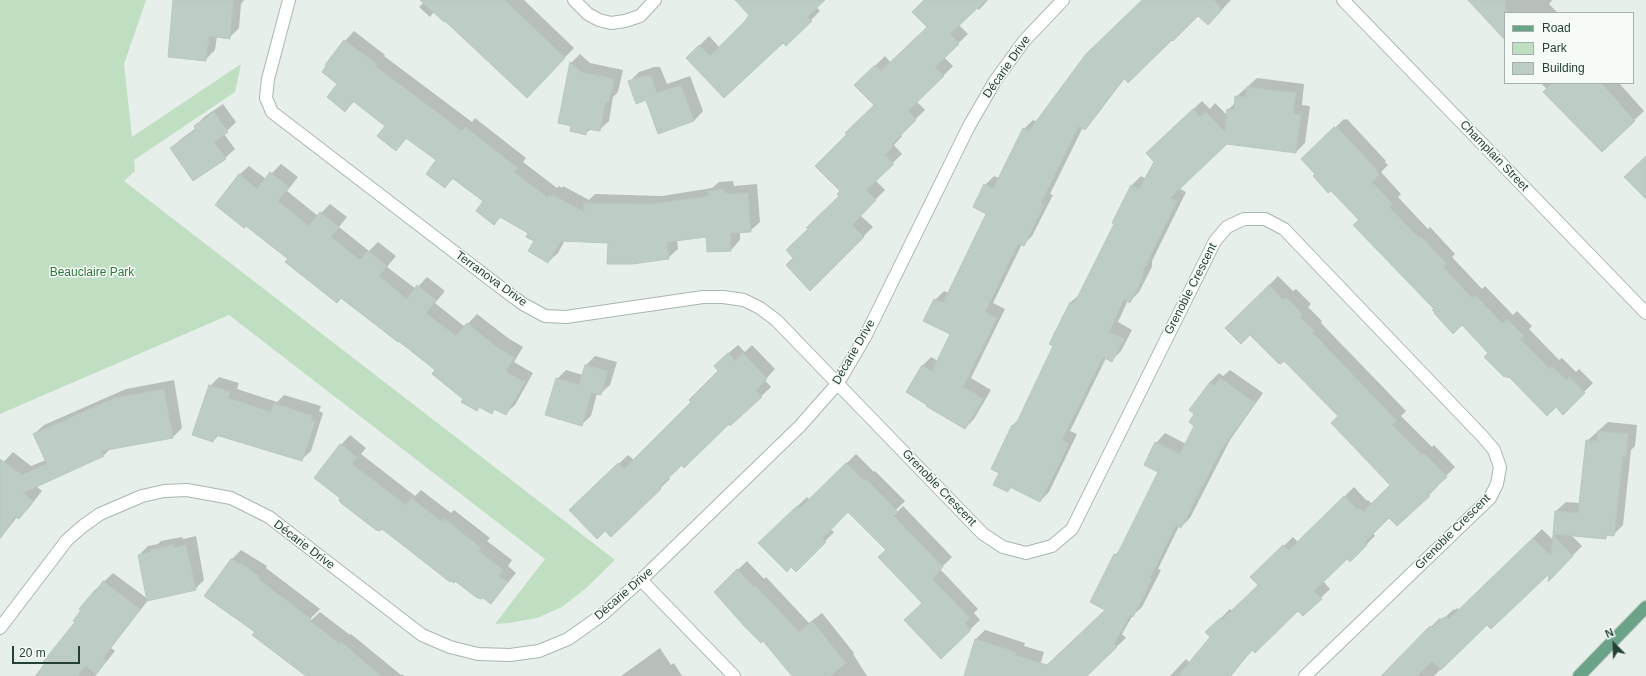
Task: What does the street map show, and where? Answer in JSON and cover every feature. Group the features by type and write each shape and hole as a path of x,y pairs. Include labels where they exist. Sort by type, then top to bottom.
{"main road":[{"path":"1579,676 1646,607"}],"street":[{"name":"Terranova Drive","path":"289,0 268,79 266,98 272,112 523,304 545,316 566,317 703,297 723,297 744,300 760,308 776,320 838,383"},
{"path":"574,0 588,14 599,20 611,23 625,21 640,16 655,0"},
{"name":"Décarie Drive","path":"0,628 67,540 83,526 100,514 142,496 164,491 187,490 231,498 269,518 422,635 450,647 478,654 510,655 539,651 568,639 602,615 641,580 800,426 838,383 865,337 969,126 995,81 1024,41 1063,0"},
{"name":"Champlain Street","path":"1343,0 1646,313"},
{"name":"Grenoble Crescent","path":"838,383 983,534 1003,547 1026,553 1052,546 1072,529 1215,241 1227,227 1244,219 1265,219 1284,229 1484,437 1494,450 1500,467 1497,484 1490,498 1305,676"},
{"path":"641,580 734,676"}],"green space":[{"name":"Beauclaire Park","path":"0,0 146,0 124,64 132,137 241,64 235,92 134,160 135,171 124,181 615,560 585,589 562,607 537,618 495,624 545,559 229,315 0,414"}],"building":[{"path":"173,0 233,0 230,39 209,36 206,61 168,57"},
{"path":"420,0 505,0 565,58 527,98 445,21 444,22"},
{"path":"735,0 825,0 807,17 812,21 786,46 783,43 724,98 686,58 699,45 710,56 745,21 749,15"},
{"path":"924,0 986,0 950,34 959,44 935,67 944,76 908,111 916,120 892,144 894,146 885,155 894,164 866,190 876,200 852,225 864,237 810,291 786,265 793,258 786,250 839,196 837,194 840,191 815,166 847,134 845,133 874,105 854,85 875,65 881,71 927,27 912,12"},
{"path":"1142,0 1214,0 1222,10 1208,25 1198,16 1128,83 1124,78 1085,130 1079,126 1041,203 1044,205 1024,246 1018,244 985,312 997,318 963,387 983,399 965,429 926,406 927,405 906,392 922,365 932,371 950,334 923,321 934,299 943,303 986,214 973,207 984,184 993,189 1023,128 1029,131 1086,54"},
{"path":"1468,0 1505,0 1504,39"},
{"path":"344,40 377,64 375,66 462,131 465,127 518,168 514,172 548,198 549,195 552,197 553,195 584,212 584,203 652,204 709,196 708,191 724,189 725,194 748,193 751,232 730,233 731,251 707,252 706,237 667,242 669,259 632,264 607,264 608,243 561,241 548,263 528,251 534,241 526,237 528,233 500,217 494,225 476,211 483,201 452,178 445,188 426,174 436,160 406,138 396,151 377,136 385,126 353,101 345,112 327,97 337,84 322,72 326,66 325,65"},
{"path":"570,62 581,72 614,79 609,102 606,101 600,131 587,129 586,135 570,131 571,126 558,123"},
{"path":"644,76 651,76 657,93 681,85 694,121 658,134 646,100 636,104 628,81"},
{"path":"1551,84 1602,84 1635,121 1602,152 1543,92"},
{"path":"1247,87 1296,93 1293,114 1301,115 1296,153 1227,144 1170,198 1177,201 1143,271 1143,277 1130,303 1124,299 1109,332 1124,339 1112,362 1103,357 1062,440 1069,444 1040,502 1010,487 1008,492 993,485 999,473 991,469 1012,425 1015,426 1053,346 1049,344 1070,302 1074,304 1114,224 1112,223 1131,185 1139,189 1154,162 1146,153 1193,109 1200,117 1206,112 1225,132 1227,109 1234,110 1235,96 1245,97"},
{"path":"214,112 228,132 214,142 226,159 193,181 170,148 196,130 194,126"},
{"path":"1334,127 1335,129 1337,127 1378,171 1377,172 1379,175 1372,182 1393,204 1389,207 1447,264 1443,267 1472,298 1475,295 1503,324 1507,319 1524,336 1520,339 1550,369 1552,366 1566,380 1569,377 1585,393 1563,415 1556,407 1547,416 1509,377 1504,377 1484,357 1488,353 1462,325 1453,334 1434,313 1435,312 1432,310 1434,309 1353,225 1359,220 1331,191 1328,193 1313,176 1315,174 1301,159"},
{"path":"1646,156 1646,199 1624,177"},
{"path":"270,172 289,187 278,201 309,226 320,212 339,227 331,237 360,260 368,251 387,266 379,276 407,299 417,285 436,300 426,313 456,336 467,323 498,348 514,357 506,372 525,382 506,415 494,409 492,414 479,407 477,411 461,402 463,399 432,374 435,370 399,341 398,342 341,298 337,303 285,262 288,259 246,226 244,228 215,205 239,174 257,189"},
{"path":"1269,285 1283,300 1286,297 1302,314 1300,317 1314,331 1312,332 1397,421 1392,425 1422,455 1424,453 1447,477 1428,494 1430,496 1397,526 1389,518 1364,543 1367,545 1350,562 1347,559 1314,591 1322,599 1303,616 1298,611 1255,653 1252,650 1230,676 1178,676 1210,637 1205,632 1220,618 1222,620 1258,585 1250,577 1283,545 1289,550 1344,496 1357,509 1359,508 1363,512 1390,485 1331,423 1338,416 1284,361 1281,364 1278,363 1250,335 1241,344 1225,328"},
{"path":"728,353 735,361 743,353 767,379 756,390 762,397 730,426 729,424 684,468 682,465 659,487 661,489 611,537 605,531 597,539 569,510 618,463 624,469 691,402 689,400 718,371 714,366"},
{"path":"585,365 608,371 601,395 591,393 582,426 545,415 556,378 579,385"},
{"path":"1220,378 1255,403 1221,450 1181,528 1176,525 1133,617 1130,615 1114,644 1117,647 1087,676 964,676 975,639 1016,652 1015,655 1047,665 1105,610 1090,602 1114,554 1117,555 1158,472 1144,465 1155,442 1180,454 1194,426 1189,422 1194,414 1189,410 1210,382 1215,386"},
{"path":"209,385 230,392 228,398 271,412 274,403 312,416 311,420 315,422 302,461 216,435 213,442 192,435"},
{"path":"164,389 173,438 101,451 104,456 23,493 33,501 19,519 15,517 0,538 0,459 22,475 47,464 33,434 115,398"},
{"path":"1598,431 1628,434 1626,456 1623,456 1614,536 1606,535 1606,539 1553,534 1555,511 1578,513 1586,440 1597,441"},
{"path":"340,444 357,457 352,464 406,505 411,498 442,522 444,518 481,548 479,551 503,570 499,576 508,582 491,604 483,598 477,598 455,581 454,583 451,581 450,582 382,529 380,531 376,530 341,503 339,500 340,498 314,478"},
{"path":"846,463 864,481 866,479 897,511 893,515 943,567 932,579 970,618 965,623 971,630 941,659 904,620 922,603 878,557 886,550 848,512 822,539 826,542 796,572 791,567 787,572 758,543 797,506 800,508"},
{"path":"1553,535 1573,556 1548,582 1549,574 1491,629 1487,625 1441,670 1432,661 1417,676 1381,676 1430,626 1432,628 1444,617 1449,619 1533,538 1551,556"},
{"path":"173,545 174,548 186,545 196,590 147,601 138,555 151,552 150,550"},
{"path":"231,559 239,564 240,563 259,576 257,578 311,619 310,621 340,644 341,642 381,676 306,676 252,635 255,632 204,596"},
{"path":"737,569 754,587 756,586 799,632 812,621 846,663 830,676 792,676 763,641 761,643 745,627 714,592"},
{"path":"103,581 140,609 103,658 106,661 96,674 85,666 78,676 36,676 45,663 43,662 75,622 73,621 81,610 79,609 94,591 96,592"}]}
